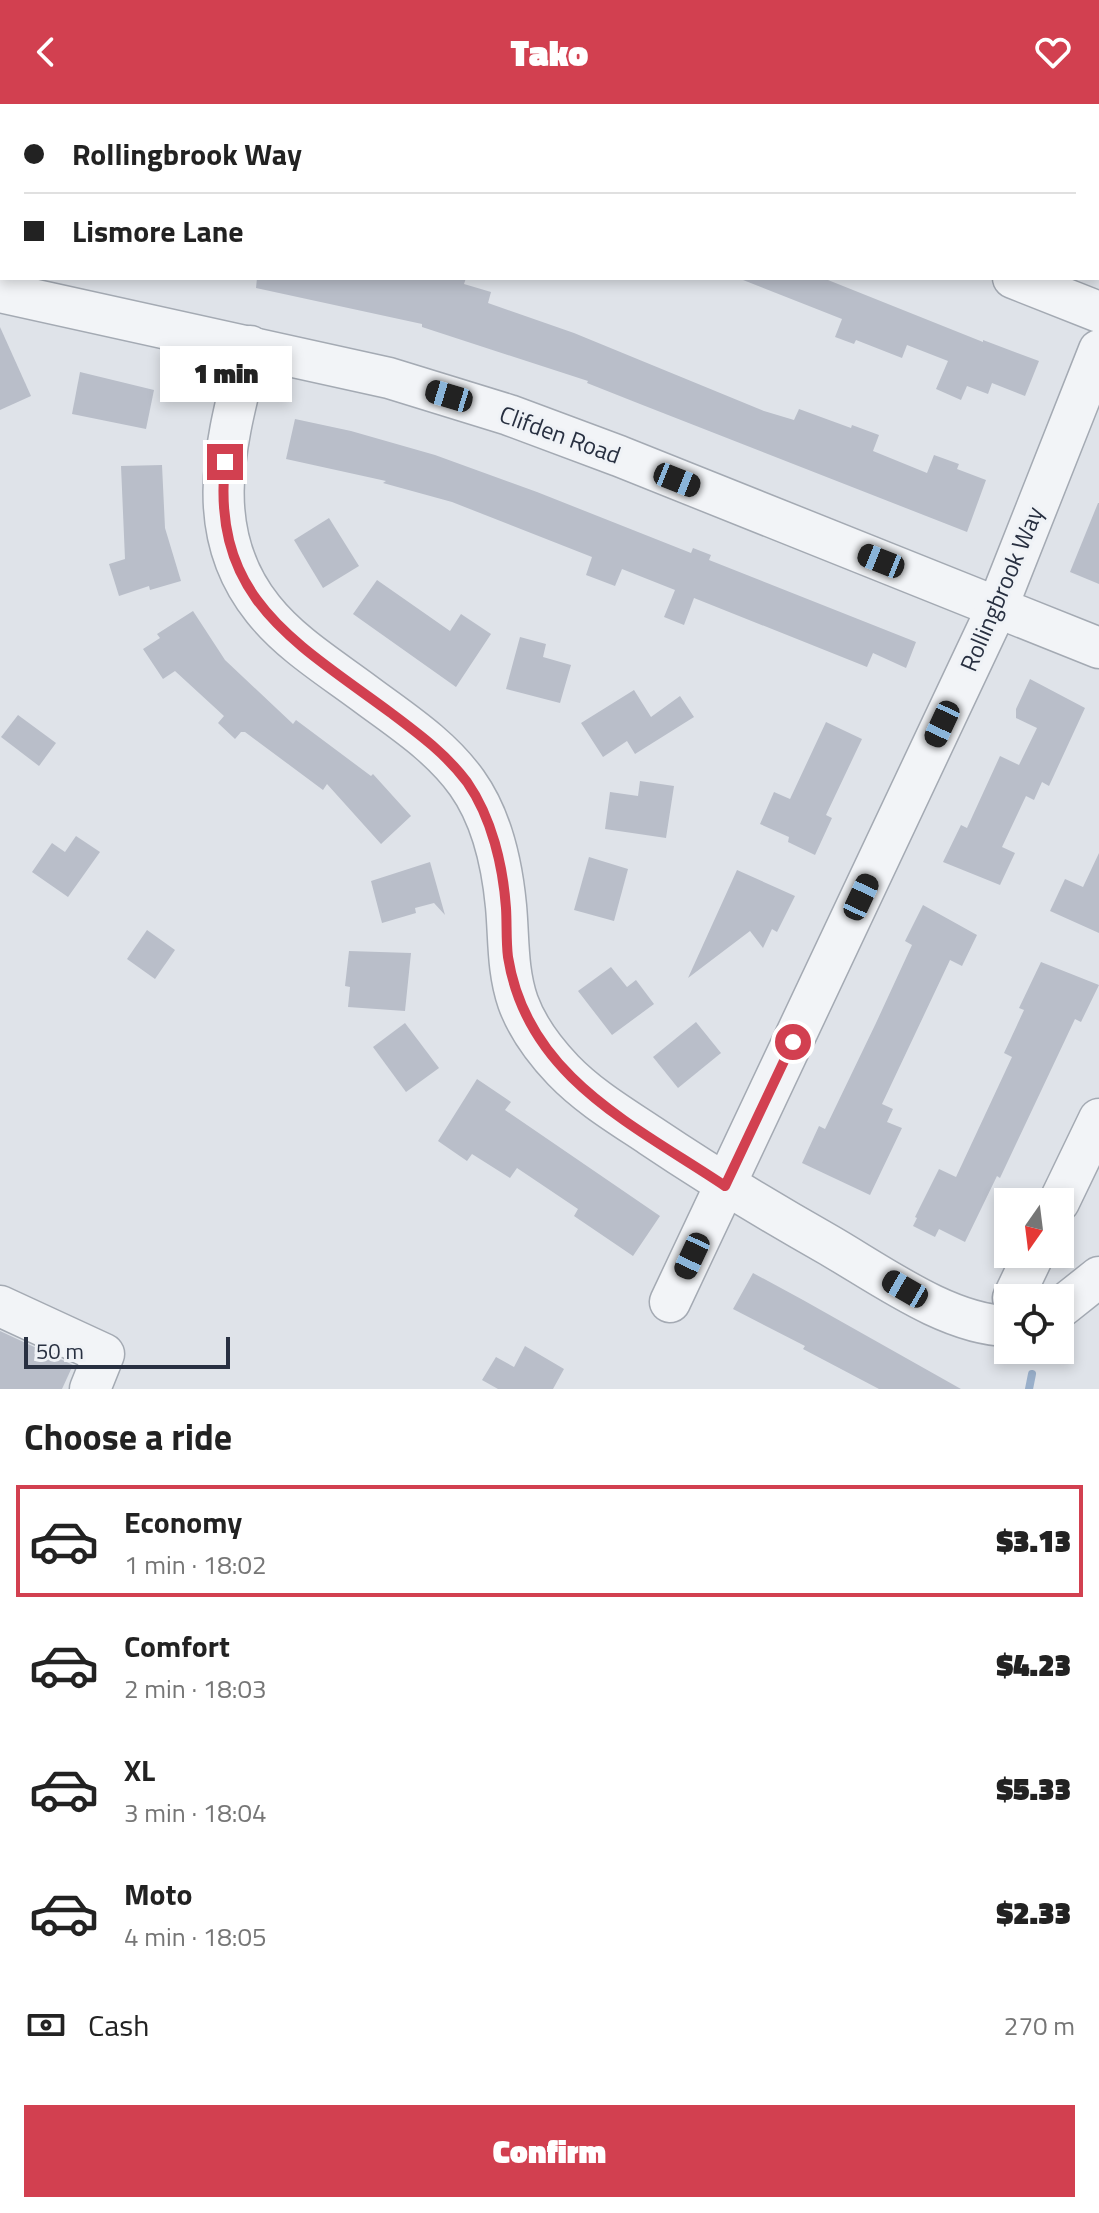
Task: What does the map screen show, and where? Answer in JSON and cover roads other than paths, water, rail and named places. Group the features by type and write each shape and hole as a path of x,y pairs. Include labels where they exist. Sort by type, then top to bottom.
{"street":[{"path":"1018,280 1099,312"},
{"name":"Clifden Road","path":"0,292 389,378 509,415 1099,648"},
{"path":"250,346 228,437 223,487 225,529 241,577 263,610 297,643 442,752 468,784 486,816 498,858 506,907 508,955 518,1002 538,1039 563,1070 596,1100 725,1186 931,1304 970,1319 994,1316"},
{"name":"Rollingbrook Way","path":"670,1302 997,608 1099,350"},
{"path":"1066,1188 1099,1119"},
{"path":"1074,1297 1099,1277"},
{"path":"0,1306 104,1354 90,1389"}],"waterway":[{"path":"1029,1389 1032,1374"}]}
